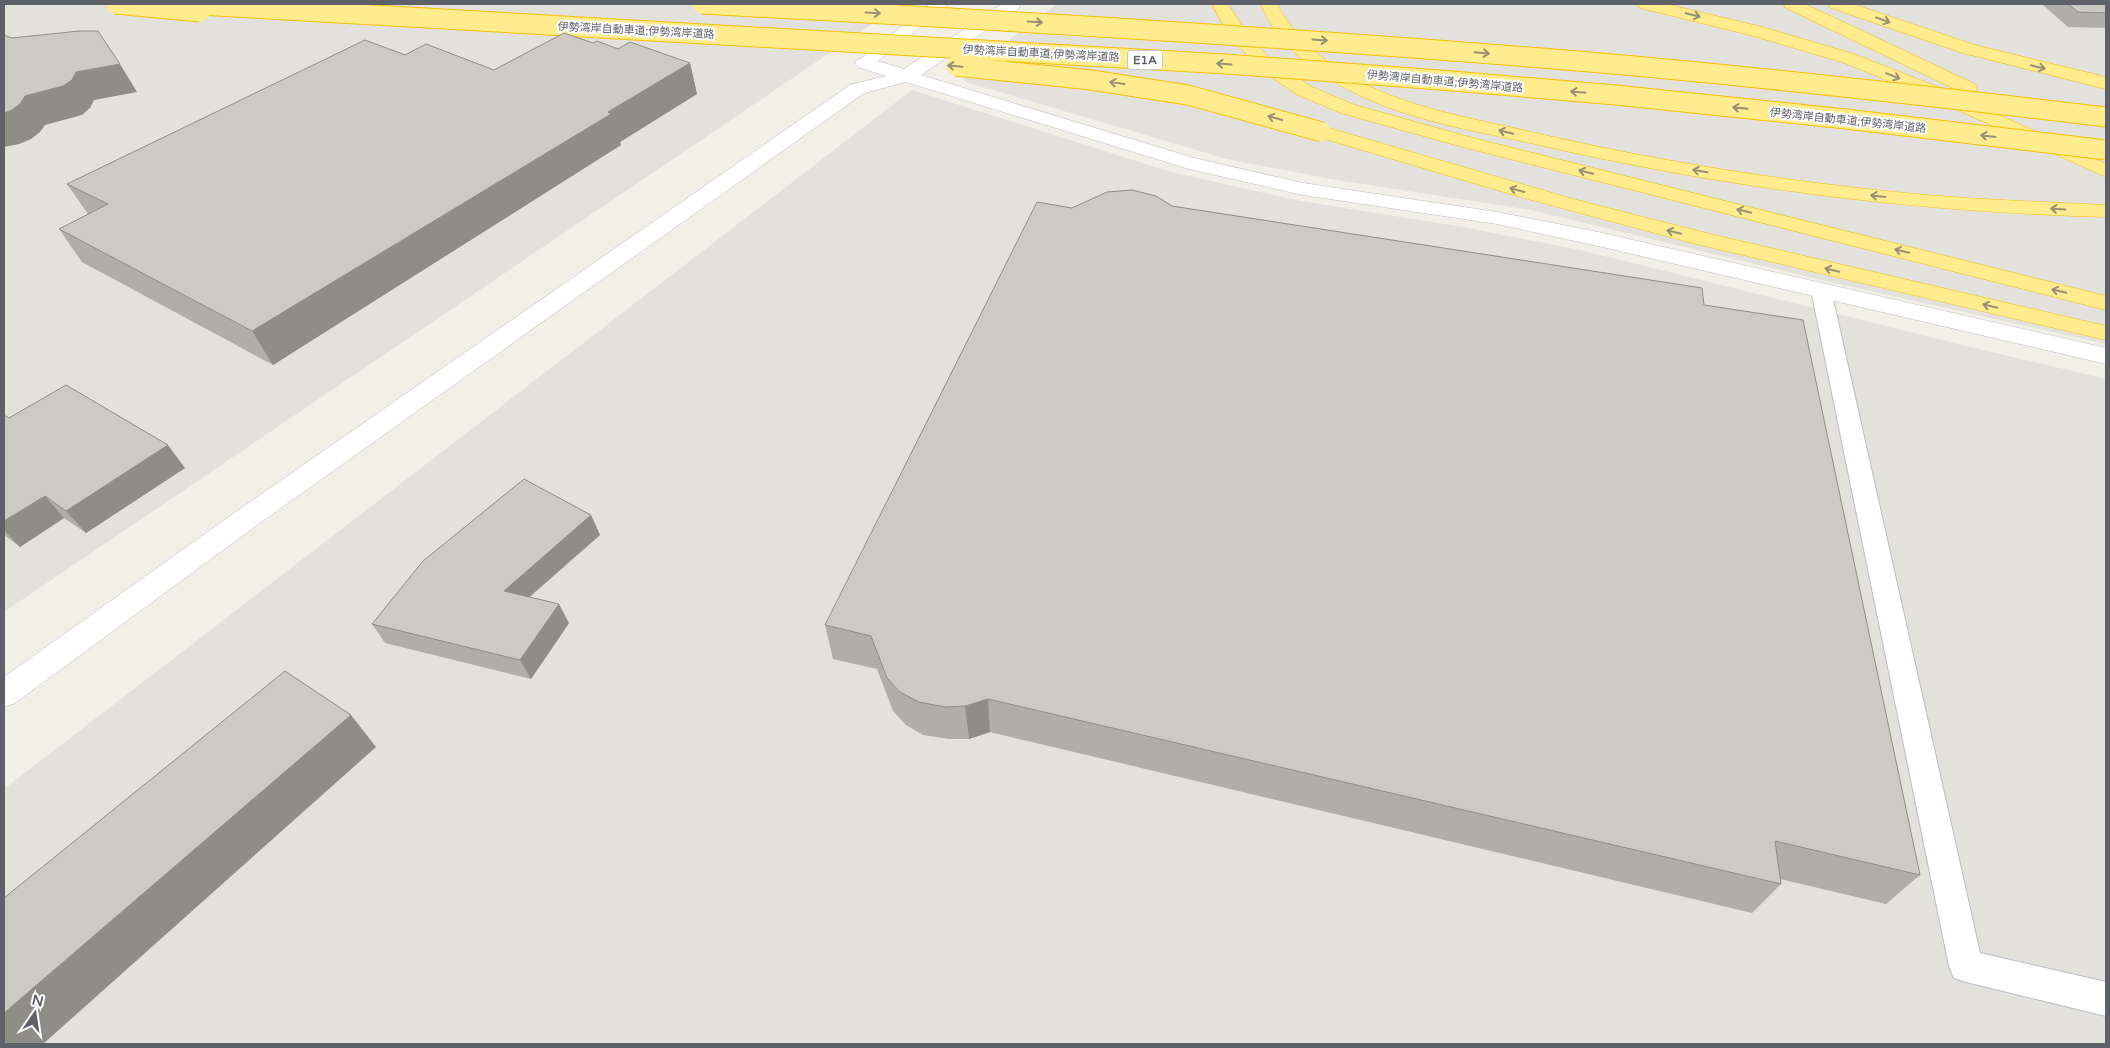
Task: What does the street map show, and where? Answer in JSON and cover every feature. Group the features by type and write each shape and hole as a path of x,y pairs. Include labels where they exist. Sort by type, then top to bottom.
{"highway":[{"path":"116,4 805,53 1008,71 1138,86 1188,95 1247,110 1488,182 1648,225 1855,276 2106,333"},
{"name":"伊勢湾岸自動車道;伊勢湾岸道路","path":"182,4 1206,63 1440,80 1616,95 1837,118 2106,150"},
{"path":"702,4 1110,26 1611,63 2106,117"},
{"path":"1220,4 1242,41 1259,59 1281,77 1308,92 1351,110 1492,149 2106,303"},
{"path":"1269,4 1282,28 1300,48 1343,80 1408,106 1474,124 1579,149 1780,184 1902,199 2106,211"},
{"path":"1646,4 1756,31 1848,58 1931,91 2106,172"},
{"path":"1792,4 1968,88 2106,160"},
{"path":"1837,4 1969,49 2106,83"}],"street":[{"path":"857,90 864,63 940,4"},
{"path":"4,694 247,518 857,90 907,76 1013,4"},
{"path":"864,63 1189,163 1303,190 1497,218 1598,238 2106,356"}],"lane":[{"path":"1821,290 1966,966 2106,999"}],"shaded area":[{"path":"4,4 902,4 4,612"},
{"path":"1057,4 2106,4 2106,344 1813,278 1531,210 1331,179 1227,159 966,82 962,75"},
{"path":"912,90 1171,172 1295,200 1463,227 1580,250 2106,379 2106,1044 4,1044 4,789"}],"building":[{"path":"2068,4 2106,4 2106,13 2078,12"},
{"path":"79,31 98,31 120,64 76,72 72,80 63,86 25,96 20,104 4,113 4,35 12,38"},
{"path":"564,33 593,43 597,41 618,49 630,42 690,63 608,112 611,114 252,331 59,229 108,204 67,184 365,40 405,55 426,44 494,70"},
{"path":"1132,190 1156,196 1172,206 1702,288 1704,305 1803,320 1920,875 1775,841 1781,884 988,699 965,706 945,707 919,702 900,692 887,678 871,636 825,625 1037,202 1072,208 1107,192"},
{"path":"66,385 168,445 66,511 45,496 4,521 4,415 9,418"},
{"path":"524,479 591,515 504,591 559,604 520,660 372,624 423,561"},
{"path":"285,671 351,715 4,1013 4,898"}]}
